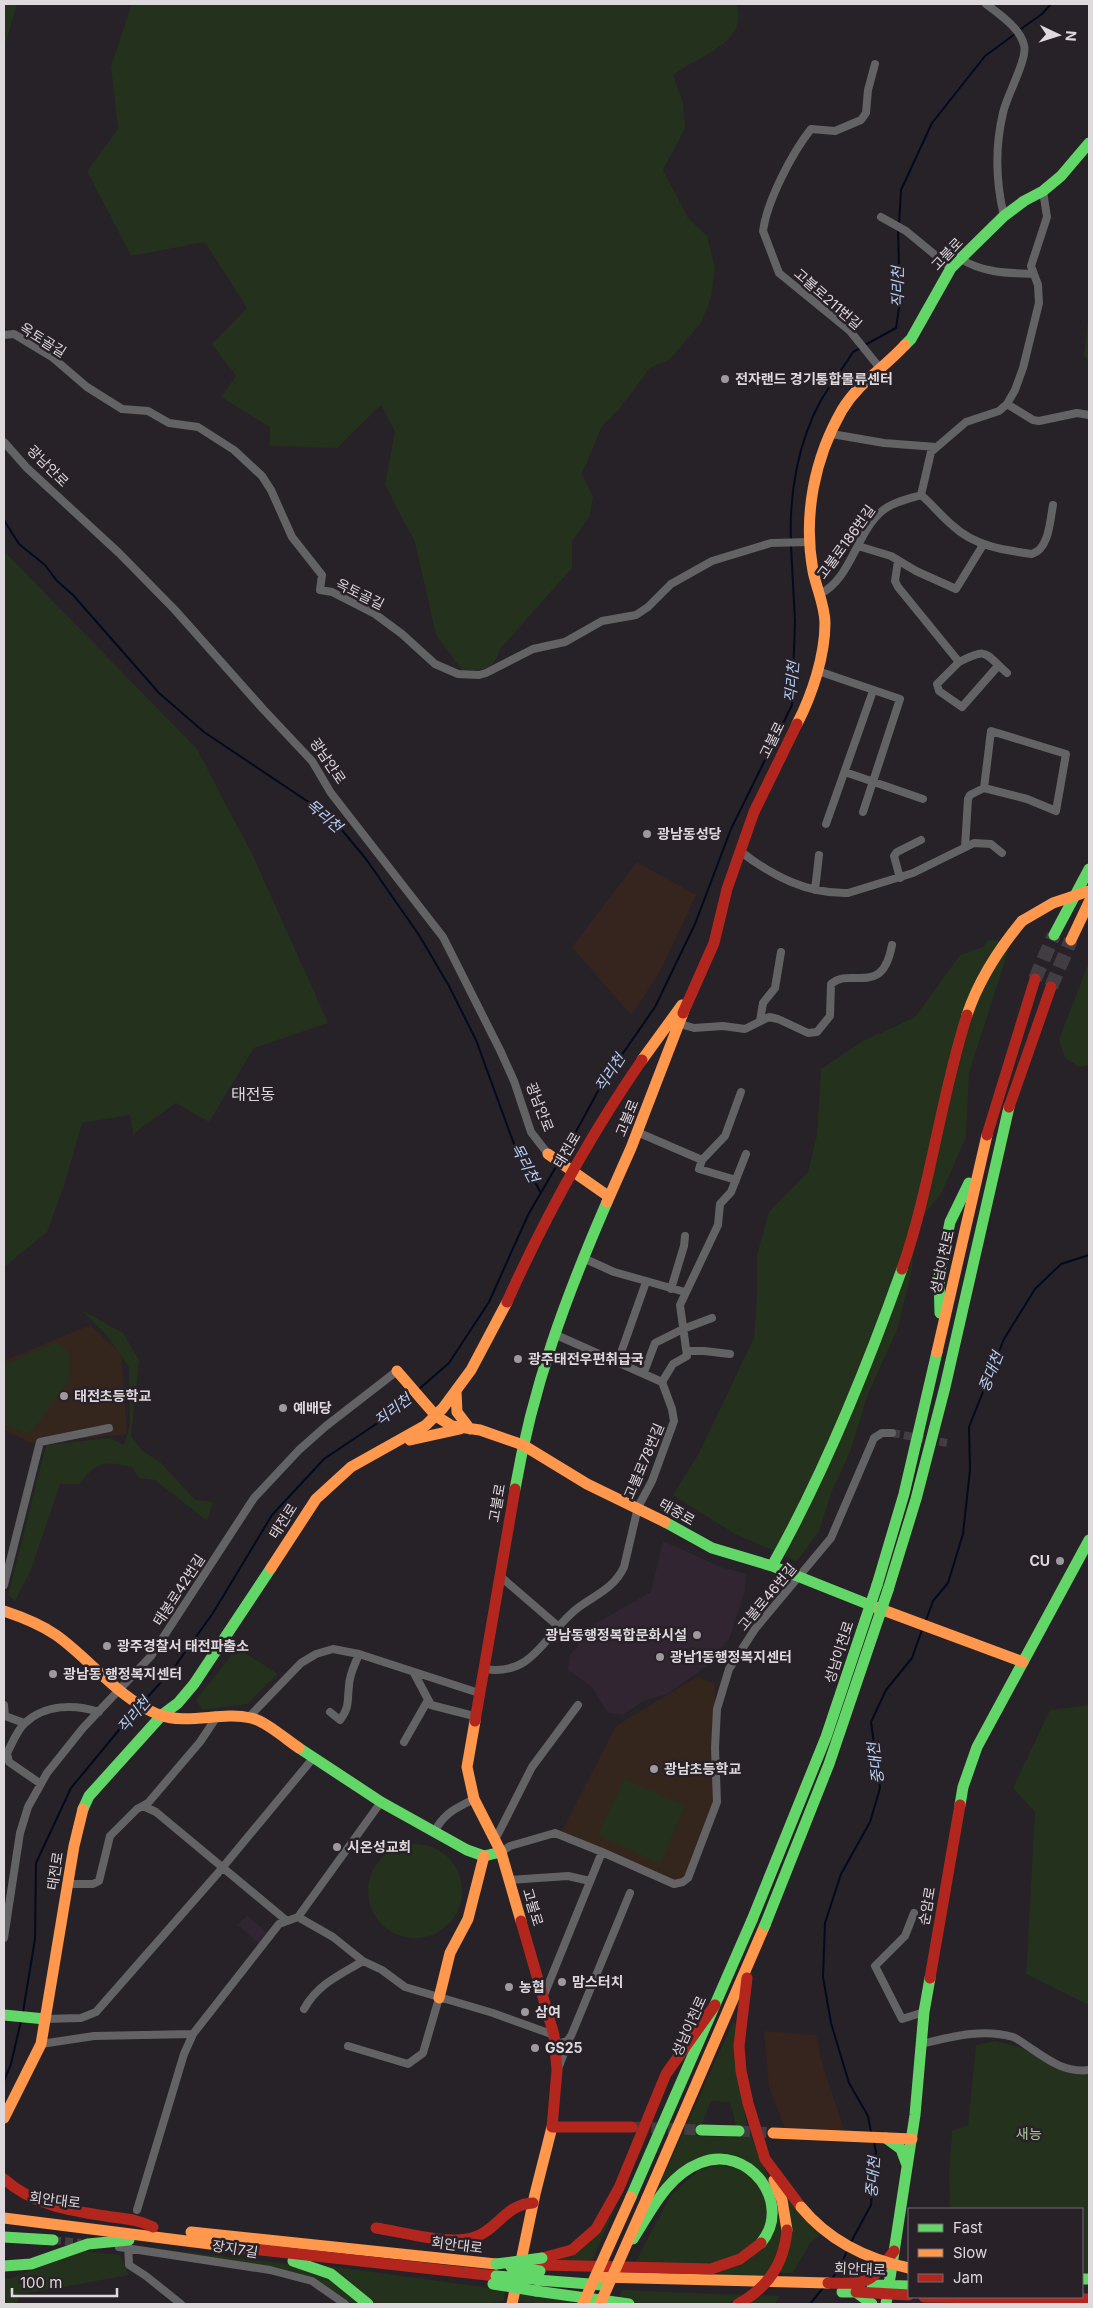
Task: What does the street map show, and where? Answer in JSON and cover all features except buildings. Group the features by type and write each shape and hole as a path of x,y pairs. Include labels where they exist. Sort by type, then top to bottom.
{"main road":[{"name":"고불로","path":"513,2302 533,2203 552,2127 557,2070 555,2039 544,1995 501,1852 496,1838 474,1799 467,1767 474,1716 485,1669 523,1445 536,1390 554,1334 583,1258 637,1132 680,1024 689,996 720,925 727,889 754,812 806,704 818,671 825,622 820,594 804,543 814,479 832,434 852,395 879,367 896,355 911,339 940,284 952,268 1004,216 1024,201 1043,191 1070,168 1089,144"},
{"path":"1054,935 1089,869"},
{"path":"772,1566 824,1468 907,1252 927,1184 956,1055 968,1013 993,960 1010,934 1022,921 1053,903 1089,891"},
{"path":"1071,940 1089,902"},
{"name":"성남이천로","path":"584,2304 752,1920 826,1737 877,1585 904,1494 991,1118 1035,979"},
{"name":"성남이천로","path":"600,2304 617,2262 652,2201 829,1764 888,1590 916,1499 945,1387 1004,1122 1051,987"},
{"name":"태전로","path":"4,2118 41,2044 43,2018 77,1831 89,1796 159,1714 178,1703 199,1678 316,1499 351,1468 415,1432 436,1416 488,1345 570,1168 628,1079 689,996"},
{"path":"931,1378 941,1305 939,1276 950,1222 965,1195 991,1118"},
{"path":"548,1154 608,1196"},
{"path":"400,1375 436,1416"},
{"path":"456,1389 455,1412 470,1429"},
{"name":"태중로","path":"436,1416 452,1426 494,1434 523,1445 587,1484 638,1507 712,1548 772,1566 909,1621 1023,1662"},
{"path":"394,1444 430,1434 470,1429"},
{"name":"순암로","path":"887,2294 916,2115 924,2012 965,1780 976,1747 1089,1540"},
{"path":"4,1611 21,1616 54,1634 122,1693 159,1714 189,1721 249,1717 263,1722 380,1802 434,1832 467,1850 484,1856 501,1852"},
{"path":"439,1998 450,1952 468,1919 484,1856"},
{"path":"738,2304 750,2299 773,2276 787,2246 787,2230 782,2200 765,2159 748,2103 741,2071 740,2021 751,1954"},
{"path":"539,2273 564,2254 580,2245 593,2232 612,2200 665,2075 715,2005"},
{"path":"4,2015 43,2018"},
{"path":"886,2138 904,2132 916,2115"},
{"path":"552,2127 632,2127"},
{"path":"700,2130 739,2132"},
{"path":"773,2133 912,2139"},
{"path":"886,2138 901,2149 908,2170"},
{"path":"495,2275 719,2268 753,2252 764,2239 771,2226 773,2211 771,2195 758,2172 739,2160 730,2158 704,2161 689,2168 652,2201"},
{"path":"765,2159 801,2207 825,2232 874,2259 908,2268"},
{"path":"4,2179 30,2199 103,2216 145,2222 153,2227"},
{"path":"376,2228 448,2238 474,2238 492,2227 512,2207 522,2202 533,2203"},
{"name":"회안대로","path":"4,2208 495,2275"},
{"name":"회안대로","path":"4,2218 318,2257 495,2275"},
{"path":"576,2304 614,2234"},
{"path":"4,2266 20,2266 76,2247 114,2240 152,2241 161,2236"},
{"path":"4,2237 53,2240"},
{"path":"231,2246 322,2270 330,2274 368,2304"},
{"path":"872,2304 858,2288 874,2278 894,2255 902,2273 908,2278"},
{"path":"495,2275 539,2273 629,2304"},
{"name":"회안대로","path":"539,2273 637,2287 777,2285 858,2288 908,2296"},
{"name":"회안대로","path":"887,2294 908,2286"},
{"path":"909,2304 922,2298"},
{"path":"1006,2298 1089,2299"}],"street":[{"path":"986,4 1007,21 1022,40 1025,49 1024,56 1007,96 1000,130 998,168 1000,197 1004,216"},
{"name":"고불로211번길","path":"875,64 868,90 866,113 862,120 835,131 811,129 799,144 786,170 763,231 779,272 850,331 879,367"},
{"path":"1043,191 1048,217 1031,266 1038,285 1039,303 1023,368 1007,404 999,411 966,422 936,447 929,458 921,495 938,509 952,526 983,545 1007,551 1032,554 1038,552 1044,546 1053,505"},
{"path":"881,217 906,231 952,268"},
{"path":"961,259 980,268 1006,273 1033,274"},
{"name":"옥토골길","path":"4,335 14,334 52,357 87,387 122,409 148,412 168,424 198,428 234,450 262,476 271,490 292,537 322,575 320,590 332,592 375,614 402,634 435,664 458,674 486,673 533,648 565,642 602,620 636,615 648,607 671,584 702,565 724,556 771,543 804,543"},
{"path":"1007,404 1033,420 1039,421 1077,413 1089,415"},
{"path":"832,434 884,443 936,447"},
{"name":"광남안로","path":"4,442 27,468 119,553 175,610 263,709 301,746 312,760 331,793 443,937 514,1081 531,1132 548,1154"},
{"name":"고불로186번길","path":"820,594 834,584 880,512 898,502 921,495"},
{"path":"858,546 891,556 956,588 983,545"},
{"path":"898,561 895,581 898,587 959,662"},
{"path":"998,666 962,706 937,688 937,684 959,662 978,652 984,653 1007,673"},
{"path":"818,671 900,700 863,812"},
{"path":"826,824 873,691"},
{"path":"965,847 968,799 970,795 984,788 1027,800 1056,811 1066,754 991,731 984,788"},
{"path":"845,772 923,799"},
{"path":"900,878 894,856 897,852 921,840"},
{"path":"740,851 792,883 815,890 848,893 876,883 900,878 974,843 990,844 1002,853"},
{"path":"815,890 819,855"},
{"path":"680,1024 694,1028 722,1026 745,1029 769,1017 778,1019 808,1033 817,1032 830,1016 831,984 839,980 867,979 878,974 888,962 892,945"},
{"path":"760,1021 763,1003 775,988 781,952"},
{"path":"736,1180 699,1169 702,1160 724,1136 741,1092"},
{"path":"637,1132 702,1160"},
{"path":"554,1334 644,1372 662,1382 673,1364 687,1356 688,1351 680,1305 718,1225 720,1204 731,1192 746,1154"},
{"path":"671,1288 684,1246 684,1236"},
{"path":"583,1258 614,1272 685,1292"},
{"path":"618,1361 646,1282"},
{"path":"644,1372 655,1343 683,1328 712,1318"},
{"path":"688,1351 730,1354"},
{"name":"태봉로42번길","path":"4,1938 20,1833 28,1807 41,1784 73,1739 99,1712 122,1693 151,1656 254,1498 299,1450 346,1408 400,1375"},
{"name":"고불로78번길","path":"485,1669 505,1671 519,1665 537,1653 579,1607 604,1592 620,1576 624,1567 638,1507 652,1480 674,1421 672,1409 662,1382"},
{"path":"4,1585 40,1442 109,1428"},
{"name":"고불로46번길","path":"501,1852 510,1846 555,1833 674,1884 684,1882 688,1878 717,1802 715,1737 717,1710 724,1680 729,1669 755,1629 831,1538 874,1438 882,1433 892,1433"},
{"path":"500,1576 559,1627"},
{"path":"249,1717 308,1658 333,1649 358,1654 479,1693"},
{"path":"330,1712 340,1720 347,1711 350,1704 350,1679 358,1654"},
{"path":"414,1673 428,1700 436,1707 474,1716"},
{"path":"404,1742 428,1700"},
{"path":"4,1705 5,1716 24,1723"},
{"path":"41,1784 9,1762 7,1753 24,1723 38,1714 70,1705 99,1712"},
{"path":"496,1838 532,1767 578,1705"},
{"path":"68,1884 93,1884 99,1881 110,1836 148,1803 200,1742 216,1718"},
{"path":"43,2018 81,2018 96,2012 223,1868 314,1757"},
{"path":"434,1832 448,1812 474,1799"},
{"path":"137,2210 184,2054 193,2034 279,1924 298,1917 380,1802"},
{"path":"143,1806 156,1812 287,1922"},
{"path":"544,1995 602,1852"},
{"path":"509,1880 568,1876 590,1881"},
{"path":"557,2070 630,1893"},
{"path":"914,1913 905,1936 875,1966 902,2019 924,2012"},
{"path":"298,1917 333,1937 363,1962 382,1970 405,1987 493,2013 555,2039 567,2041 571,2036"},
{"path":"304,2009 312,1994 324,1984 363,1962"},
{"path":"348,2046 408,2064 423,2053 439,1998"},
{"path":"921,2044 960,2035 983,2033 1001,2035 1015,2038 1052,2063 1080,2071 1089,2070"},
{"path":"41,2044 94,2036 193,2034"},
{"path":"128,2245 128,2266 146,2276 181,2304"},
{"name":"장지7길","path":"112,2247 128,2245 270,2270 312,2281 345,2304"}],"shaded area":[{"path":"637,862 696,895 658,975 631,1015 572,947"},
{"name":"태전초등학교","path":"90,1325 121,1354 127,1434 31,1443 4,1430 4,1361"},
{"path":"663,1541 721,1567 746,1574 745,1590 729,1639 707,1666 667,1694 643,1701 623,1715 608,1713 591,1686 568,1670 570,1655 595,1624 651,1592"},
{"name":"광남초등학교","path":"697,1677 715,1684 714,1795 711,1813 687,1873 681,1878 672,1880 562,1831 616,1726"},
{"path":"247,1915 267,1933 259,1944 238,1925"},
{"path":"764,2031 816,2035 822,2063 844,2130 787,2134 769,2086"}],"green space":[{"path":"4,4 17,4 4,48"},
{"path":"135,4 736,4 739,17 736,29 729,38 707,55 673,75 683,103 685,128 663,170 688,218 707,236 715,268 711,298 701,323 670,359 650,368 620,408 602,426 582,474 593,497 590,516 572,541 572,568 500,649 490,666 476,670 462,670 436,635 415,542 385,485 395,431 381,405 337,448 270,446 270,427 221,397 236,376 212,344 247,308 205,242 131,256 87,171 118,129 111,67 131,6"},
{"path":"1089,311 1089,362 1084,355"},
{"path":"4,551 197,749 254,858 328,1023 254,1048 209,1122 176,1103 133,1134 130,1115 82,1123 64,1186 47,1232 4,1267"},
{"path":"988,940 1011,942 969,1073 966,1137 941,1194 915,1225 912,1270 897,1330 868,1394 850,1452 832,1491 819,1531 797,1561 735,1534 673,1495 699,1453 754,1338 757,1255 769,1212 808,1172 817,1135 821,1069 861,1042 915,1017 960,955 983,947"},
{"path":"1089,962 1089,1065 1079,1067 1065,1058 1059,1039"},
{"path":"82,1310 123,1333 139,1360 131,1436 143,1451 161,1463 195,1500 213,1502 207,1521 155,1480 139,1478 132,1467 108,1463 97,1466 79,1484 60,1484 31,1570 15,1601 8,1595 46,1445 110,1438 124,1445 130,1425 129,1367 107,1336"},
{"path":"57,1342 69,1353 69,1380 33,1430 26,1433 4,1425 4,1365"},
{"path":"234,1646 278,1674 247,1704 202,1710 196,1700 230,1657"},
{"path":"1089,1705 1089,2005 1026,1974 1035,1812 1013,1788 1050,1710"},
{"path":"624,1779 685,1806 660,1864 598,1835"},
{"path":"415,1844 433,1848 448,1858 458,1873 462,1891 458,1909 448,1924 433,1934 415,1938 397,1934 382,1924 372,1909 368,1891 372,1873 382,1858 397,1848"},
{"path":"733,2022 736,2024 740,2087 746,2121 760,2160 775,2190 783,2236 767,2276 729,2276 707,2271 771,2235 768,2183 718,2156 657,2190","holes":["711,2101 730,2102 739,2137 697,2136"]},
{"name":"새능","path":"995,2041 1019,2047 1068,2070 1089,2070 1089,2276 1083,2275 1083,2208 950,2208 949,2174 952,2131 968,2125 976,2045"},
{"path":"667,2092 591,2263 555,2259 576,2250 622,2188"},
{"path":"718,2165 745,2172 751,2176 761,2189 770,2206 763,2237 735,2257 701,2265 634,2265 671,2195 699,2170"},
{"path":"786,2197 820,2235 810,2243 793,2273 780,2273"},
{"path":"136,2246 291,2264 326,2277 363,2304 351,2304 320,2282 274,2268"},
{"path":"83,2251 120,2255 129,2275 18,2295 17,2304 4,2304 4,2278 9,2279"},
{"path":"314,2264 505,2290 504,2301 480,2304 373,2304"},
{"path":"622,2290 745,2295 726,2304 644,2304 618,2300"},
{"path":"520,2292 574,2300 572,2304 541,2304 518,2301"},
{"path":"762,2295 780,2296 775,2304 750,2304"}],"waterway":[{"name":"직리천","path":"1018,31 1042,14 1051,4"},
{"name":"직리천","path":"899,224 901,190 932,123 985,56 1015,34"},
{"name":"직리천","path":"865,345 896,328 900,302 898,229"},
{"name":"직리천","path":"791,541 794,487 806,433 821,400 853,352 861,348"},
{"name":"목리천","path":"4,520 19,544 45,565 57,581 73,595 159,693 204,732 325,813 337,824 366,859 419,935 449,986 476,1040 514,1144 541,1193"},
{"name":"직리천","path":"561,1159 603,1082 655,1007 695,924 731,829 792,705 795,621 791,546"},
{"name":"직리천","path":"419,1389 449,1363 489,1302 528,1215 557,1165"},
{"name":"중대천","path":"925,1623 933,1601 948,1583 963,1534 970,1470 969,1427 1004,1339 1035,1289 1061,1264 1089,1255"},
{"name":"직리천","path":"143,1702 173,1669 213,1613 272,1515 324,1459 391,1414 412,1395"},
{"name":"중대천","path":"871,2132 868,2116 849,2083 831,2023 823,1977 825,1923 841,1874 870,1822 880,1788 871,1722 886,1690 912,1658 922,1630"},
{"name":"직리천","path":"23,2012 35,1939 36,1863 71,1788 138,1707"},
{"name":"직리천","path":"4,2081 11,2064 21,2021"},
{"name":"중대천","path":"851,2242 871,2205 876,2152 874,2142"},
{"name":"중대천","path":"833,2277 840,2268 846,2253"},
{"name":"중대천","path":"810,2304 823,2288"}],"tunnel":[{"path":"1035,979 1054,935"},
{"path":"1051,987 1071,940"},
{"path":"892,1433 947,1443"},
{"path":"635,2127 701,2130"},
{"path":"739,2131 773,2133"},
{"path":"53,2240 81,2243"}],"traffic: fast":[{"path":"905,345 911,339 951,268 1004,216 1024,201 1043,191 1061,176 1089,143"},
{"path":"1054,935 1089,869"},
{"path":"888,1590 916,1499 945,1387 1009,1107"},
{"path":"940,1313 939,1276 950,1222 969,1183"},
{"path":"515,1489 531,1414 552,1343 577,1273 607,1202"},
{"path":"772,1566 827,1457 874,1345 902,1269"},
{"path":"877,1585 904,1494 937,1352"},
{"path":"665,1522 712,1548 772,1566 875,1607"},
{"path":"960,1805 963,1787 977,1747 1089,1540"},
{"path":"83,1809 89,1796 162,1715 178,1703 194,1684 271,1568"},
{"path":"752,1920 826,1737 877,1585"},
{"path":"765,1925 829,1764 888,1590"},
{"path":"299,1748 381,1802 467,1850 484,1856 501,1852"},
{"path":"631,2197 752,1920"},
{"path":"886,2304 915,2115 924,2012 930,1978"},
{"path":"4,2015 45,2019"},
{"path":"701,2130 739,2131"},
{"path":"886,2138 901,2149 907,2165"},
{"path":"633,2239 653,2206 678,2176 700,2163 718,2159 734,2161 749,2169 761,2180 769,2195 772,2211 770,2227 761,2243"},
{"path":"4,2237 53,2240"},
{"path":"4,2266 31,2264 88,2244 129,2240"},
{"path":"496,2264 542,2258"},
{"path":"293,2261 331,2274 368,2304"},
{"path":"511,2267 540,2271"},
{"path":"496,2276 535,2279"},
{"path":"1083,2279 1089,2279"},
{"path":"537,2280 603,2285"},
{"path":"493,2284 536,2291"},
{"path":"872,2285 908,2286"},
{"path":"536,2291 629,2304"},
{"path":"842,2292 856,2292 872,2304"}],"traffic: slow":[{"path":"797,724 808,701 823,649 825,617 813,571 809,530 813,488 818,468 832,429 849,400 864,383 905,345"},
{"path":"1022,921 1053,903 1089,891"},
{"path":"1071,940 1089,902"},
{"path":"967,1015 977,989 990,965 1022,921"},
{"path":"642,1060 682,1005"},
{"path":"607,1202 631,1148 683,1013"},
{"path":"937,1352 987,1135"},
{"path":"548,1154 608,1196"},
{"path":"271,1568 316,1499 351,1467 426,1425 443,1408 471,1370 507,1302"},
{"path":"397,1371 436,1416 452,1426 480,1430 523,1445 587,1484 665,1522"},
{"path":"456,1391 457,1412 470,1429"},
{"path":"410,1440 460,1429"},
{"path":"875,1607 1023,1662"},
{"path":"4,1611 31,1621 56,1635 116,1688 143,1707 157,1714 180,1719 228,1716 251,1718 269,1726 299,1748"},
{"path":"475,1721 467,1767 474,1799 501,1852 521,1921"},
{"path":"4,2118 41,2044 74,1846 83,1809"},
{"path":"439,1998 450,1953 468,1919 484,1856"},
{"path":"647,2198 765,1925"},
{"path":"512,2304 535,2194 552,2127"},
{"path":"773,2133 912,2139"},
{"path":"774,2180 782,2200 787,2230"},
{"path":"583,2304 631,2197"},
{"path":"600,2304 647,2198"},
{"path":"801,2207 824,2230 849,2247 863,2254 908,2268"},
{"path":"4,2218 226,2246"},
{"path":"191,2232 496,2264"},
{"path":"600,2277 828,2283"}],"traffic: jam":[{"path":"683,1013 714,943 727,889 754,812 797,724"},
{"path":"987,1135 1035,979"},
{"path":"1009,1107 1051,987"},
{"path":"902,1269 921,1206 950,1078 967,1015"},
{"path":"507,1302 552,1208 604,1118 642,1060"},
{"path":"475,1721 515,1489"},
{"path":"930,1978 960,1805"},
{"path":"521,1921 554,2035 557,2070 552,2127 632,2127"},
{"path":"747,1978 739,2046 741,2071 748,2103 765,2159 801,2207"},
{"path":"542,2258 572,2250 596,2229 619,2188 666,2074 715,2005"},
{"path":"4,2179 28,2195 55,2206 133,2220 153,2227"},
{"path":"376,2228 440,2239 465,2239 483,2233 516,2208 524,2204 533,2203"},
{"path":"738,2304 749,2298 773,2274 782,2254 787,2230"},
{"path":"540,2265 711,2269 740,2259 761,2243"},
{"path":"226,2246 496,2276"},
{"path":"828,2283 853,2283 867,2280 879,2270 894,2251"},
{"path":"856,2292 908,2295"},
{"path":"1006,2298 1089,2299"}],"place":[{"name":"전자랜드 경기통합물류센터","path":"725,379"},
{"name":"광남동성당","path":"647,834"},
{"name":"광주태전우편취급국","path":"518,1359"},
{"name":"태전초등학교","path":"64,1396"},
{"name":"예배당","path":"283,1408"},
{"name":"CU","path":"1060,1561"},
{"name":"광남동행정복합문화시설","path":"697,1635"},
{"name":"광주경찰서 태전파출소","path":"107,1646"},
{"name":"광남1동행정복지센터","path":"660,1657"},
{"name":"광남동 행정복지센터","path":"53,1674"},
{"name":"광남초등학교","path":"654,1769"},
{"name":"시온성교회","path":"337,1847"},
{"name":"맘스터치","path":"562,1982"},
{"name":"농협","path":"509,1987"},
{"name":"삼여","path":"525,2012"},
{"name":"GS25","path":"535,2048"}],"district":[{"name":"태전동","path":"253,1094"}]}
